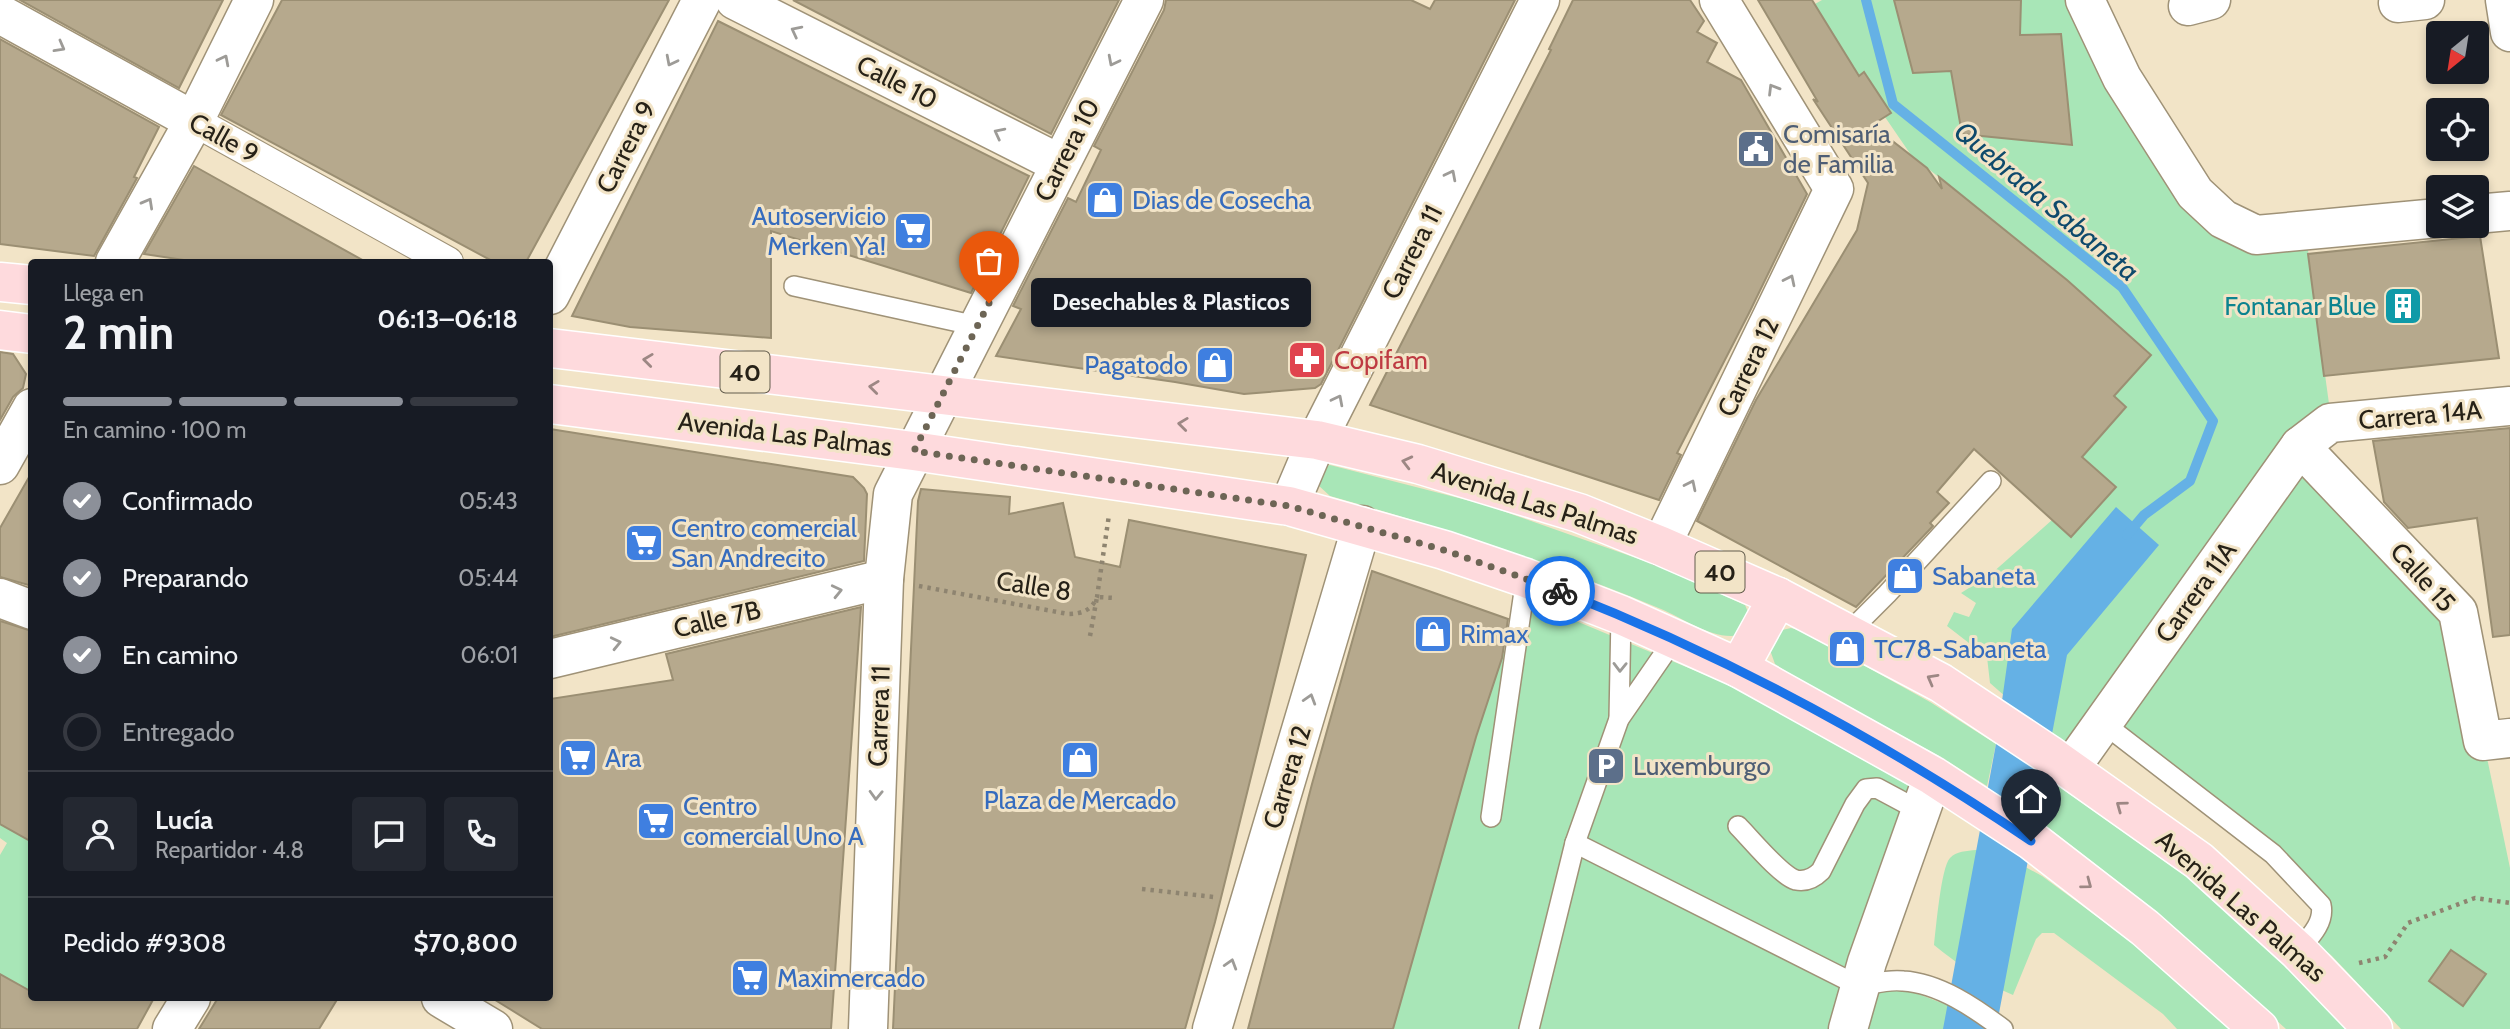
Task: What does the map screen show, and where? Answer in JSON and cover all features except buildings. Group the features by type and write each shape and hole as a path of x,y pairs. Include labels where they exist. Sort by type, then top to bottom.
{"main road":[{"path":"0,282 28,285"},
{"path":"0,330 28,334"},
{"name":"Avenida Las Palmas","path":"553,348 1317,440 1418,464 1579,513 1778,597 1941,684 2070,769 2199,862 2310,962 2373,1029"},
{"name":"Avenida Las Palmas","path":"553,404 914,451 1289,506 1363,525 1525,578 1621,615 1739,668 1933,776 2031,841 2134,920 2259,1029"},
{"name":"40","path":"1739,668 1778,597"}],"street":[{"path":"117,259 194,121 254,0"},
{"name":"Carrera 9","path":"553,289 702,0"},
{"name":"Calle 10","path":"735,0 1060,164"},
{"name":"Carrera 10","path":"914,451 1144,0"},
{"name":"Carrera 11","path":"1289,506 1317,440 1540,0"},
{"name":"Carrera 12","path":"1661,546 1834,189 1719,0"},
{"path":"2085,0 2122,78 2194,193 2222,219 2256,234 2426,219"},
{"path":"2505,0 2510,32"},
{"name":"Calle 9","path":"0,14 443,259"},
{"path":"2489,213 2510,211"},
{"name":"Carrera 14A","path":"2330,424 2510,406"},
{"path":"0,465 28,415"},
{"name":"Carrera 11A","path":"2070,769 2300,446 2330,424"},
{"name":"Calle 15","path":"2300,446 2458,612 2497,740"},
{"name":"Carrera 11","path":"868,1029 884,579 893,494 914,451"},
{"name":"Carrera 12","path":"1212,1029 1363,525"},
{"name":"Calle 7B","path":"553,658 884,579"},
{"path":"0,598 28,608"},
{"path":"1848,1029 1859,986 1933,776"},
{"path":"172,1029 189,1001"},
{"path":"447,1001 493,1029"}],"lane":[{"path":"794,286 977,326"},
{"path":"1848,633 1992,481"},
{"path":"1491,817 1525,578"},
{"path":"1619,719 1621,615"},
{"path":"1529,1029 1575,843 1619,719 1675,638"},
{"path":"2103,723 2273,854 2321,905 2323,913 2316,929 2310,962"},
{"path":"1738,826 1776,865 1795,880 1813,879 1821,871 1855,804 1866,789 1877,788 1920,811"},
{"path":"1575,843 1859,986 1891,981 1915,983 1959,1000 2003,1029"}],"path":[{"name":"Calle 8","path":"884,579 1079,614 1094,605 1097,597 1114,481"},
{"path":"1090,636 1097,597 1115,598"},
{"path":"1142,889 1222,898"},
{"path":"2310,962 2385,957 2408,923 2475,898 2510,903"}],"green space":[{"path":"1822,0 2072,0 2184,200 2307,243 2330,411 2070,746 2031,719 1990,683 1987,657 1947,626 1954,612 1969,617 1976,603 1961,593 1991,574 2052,520 2071,537 2116,487 2082,456 2126,408 2114,396 2151,355 2074,286 2065,296 2045,278 2053,268 1911,155 1885,117 1891,113 1864,72 1859,76 1815,4"},
{"path":"1330,465 1486,505 1653,564 1745,605 1748,612 1740,635 1710,632 1620,592 1538,562 1414,520 1330,496 1318,485 1324,467"},
{"path":"2302,467 2445,616 2486,753 2510,868 2510,1029 2401,1029 2316,942 2329,918 2328,902 2117,725"},
{"path":"1528,601 1732,686 1915,789 1836,1029 1393,1029 1476,737 1514,621"},
{"path":"1791,628 1802,631 1930,702 1996,744 1987,786 1941,757 1775,664 1770,650 1782,630"},
{"path":"2044,776 2187,877 2294,973 2346,1029 2286,1029 2157,912 2036,818"},
{"path":"0,824 28,840 28,992 7,1029 0,1015 18,985 0,974 0,855 7,843 0,838"},
{"path":"1976,850 2009,858 2042,876 2130,941 2229,1029 2177,1029 2163,1014 2054,933 2042,933 2036,939 2013,995 1962,966 1934,945 1947,864 1952,856 1958,853"},
{"path":"1892,988 1913,992 1955,1008 1987,1029 1858,1029 1867,990"}],"water":[{"path":"2116,507 2159,545 2067,655 1996,1029 1943,1029 1996,744 2012,629"}],"waterway":[{"name":"Quebrada Sabaneta","path":"1866,0 1893,104 2122,287 2213,421 2190,481 2144,515 2127,535"}],"way so far":[{"path":"989,303 914,451 1289,506 1444,550 1560,591"}],"place":[{"name":"Comisaría de Familia","path":"1756,149"},
{"name":"Dias de Cosecha","path":"1105,200"},
{"name":"Autoservicio Merken Ya!","path":"913,231"},
{"name":"Desechables & Plasticos","path":"989,303"},
{"name":"Fontanar Blue","path":"2403,306"},
{"name":"Copifam","path":"1307,360"},
{"name":"Pagatodo","path":"1215,365"},
{"name":"Centro comercial San Andrecito","path":"644,543"},
{"name":"Sabaneta","path":"1905,576"},
{"name":"Rimax","path":"1433,634"},
{"name":"TC78-Sabaneta","path":"1847,649"},
{"name":"Ara","path":"578,758"},
{"name":"Plaza de Mercado","path":"1080,760"},
{"name":"Luxemburgo","path":"1606,766"},
{"name":"Centro comercial Uno A","path":"656,821"},
{"name":"Maximercado","path":"750,978"}],"route":[{"path":"1560,591 1739,668 1933,776 2031,841"}]}
